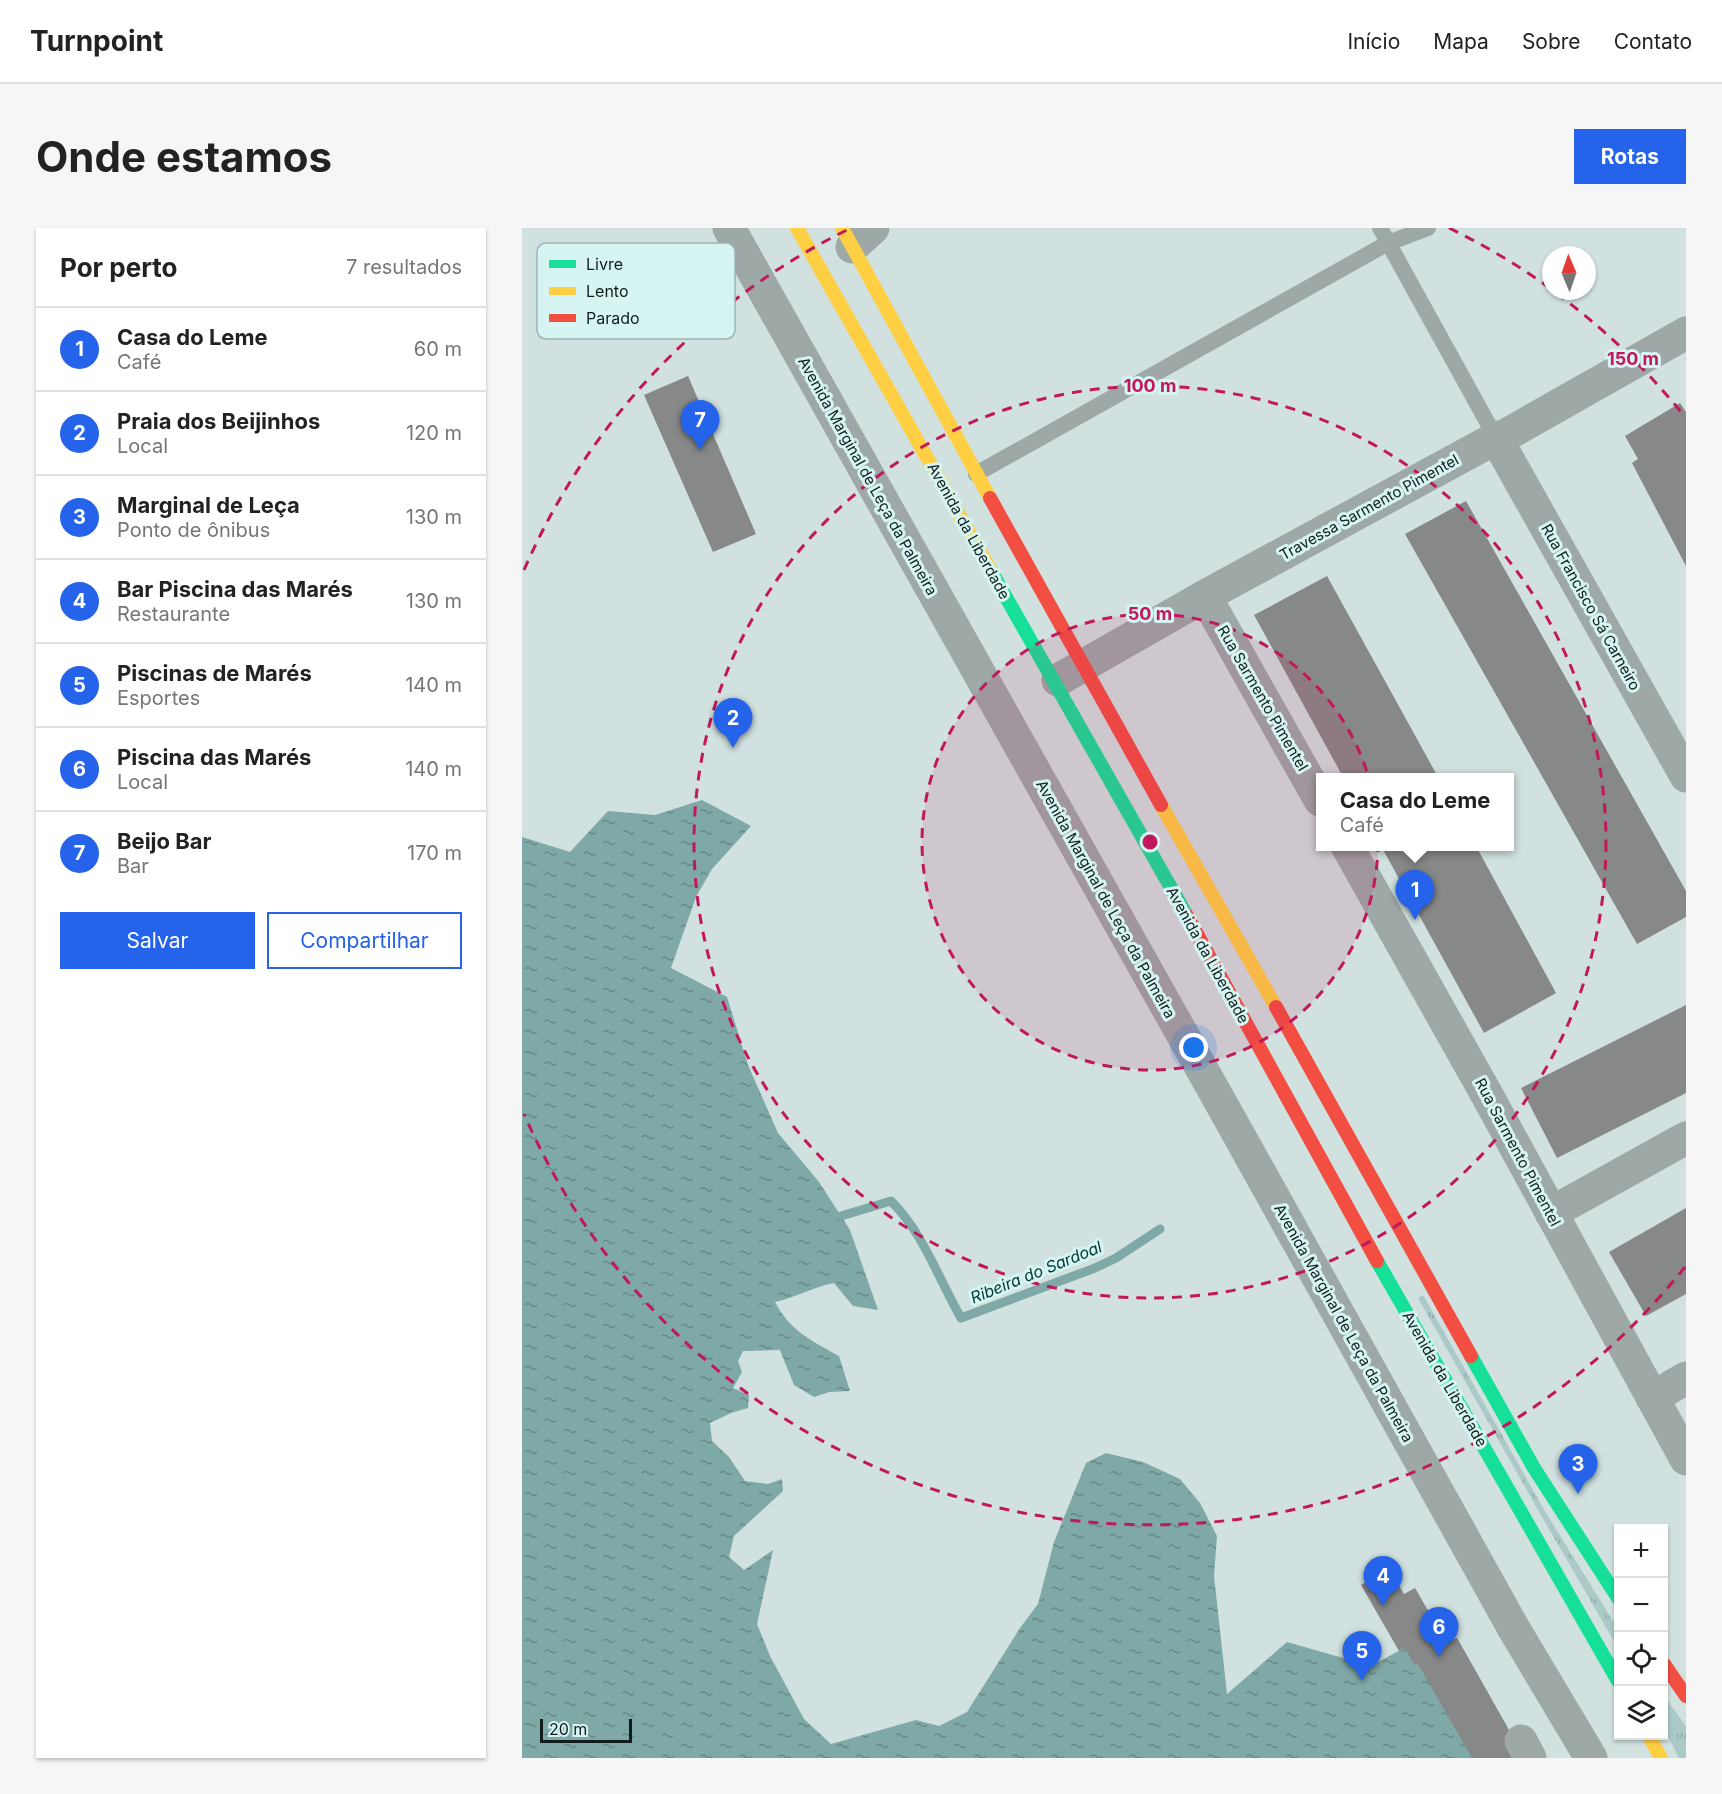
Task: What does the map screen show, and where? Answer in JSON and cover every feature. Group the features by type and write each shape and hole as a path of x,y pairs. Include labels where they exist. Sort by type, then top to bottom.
{"main road":[{"name":"Avenida da Liberdade","path":"797,228 1170,886 1471,1425 1614,1674"},
{"path":"856,234 976,474 1107,710 1272,999 1534,1468 1614,1592"},
{"path":"1668,1670 1686,1696"},
{"path":"1651,1740 1661,1758"}],"street":[{"name":"Avenida Marginal de Leça da Palmeira","path":"729,228 1514,1629 1591,1758"},
{"name":"Travessa Sarmento Pimentel","path":"1053,683 1205,596 1496,438 1506,435 1686,333"},
{"name":"Rua Francisco Sá Carneiro","path":"1496,438 1686,776"},
{"name":"Rua Sarmento Pimentel","path":"1205,596 1316,793"},
{"name":"Rua Sarmento Pimentel","path":"1350,851 1487,1095 1686,1459"},
{"path":"1551,1213 1686,1137"},
{"path":"1652,1398 1686,1378"}],"lane":[{"path":"1380,228 1496,438"},
{"path":"976,474 1388,243 1428,228"}],"green space":[{"path":"1423,1295 1546,1513 1614,1623 1614,1641 1542,1517 1418,1298"},
{"path":"1668,1701 1686,1726 1686,1758 1679,1758 1668,1737"}],"water":[{"path":"702,800 751,826 712,869 696,897 671,968 727,997 748,1065 778,1133 819,1182 850,1230 878,1310 853,1306 834,1283 775,1302 794,1327 839,1356 850,1391 829,1392 814,1397 794,1385 780,1350 743,1351 738,1361 742,1372 733,1388 749,1395 748,1408 710,1423 712,1441 729,1457 745,1481 768,1484 782,1479 783,1491 734,1536 729,1557 744,1570 773,1550 757,1624 770,1656 804,1719 831,1744 916,1720 939,1726 967,1712 1020,1628 1038,1604 1054,1542 1086,1463 1106,1453 1143,1462 1180,1479 1200,1503 1217,1536 1214,1576 1227,1694 1287,1642 1371,1666 1439,1629 1447,1643 1457,1638 1518,1746 1517,1758 522,1758 522,837 570,852 608,811 655,815"}],"building":[{"path":"688,376 756,534 713,552 644,395"},
{"path":"1680,403 1686,412 1686,566 1632,463 1638,459 1625,436"},
{"path":"1466,501 1686,891 1686,917 1637,944 1405,534"},
{"path":"1327,576 1436,773 1341,773 1254,615"},
{"path":"1384,851 1479,851 1556,993 1484,1033"},
{"path":"1686,1005 1686,1093 1557,1158 1521,1088"},
{"path":"1686,1208 1686,1294 1646,1316 1609,1252"},
{"path":"1389,1568 1404,1594 1415,1588 1447,1643 1457,1638 1518,1746 1517,1758 1472,1758 1418,1664 1414,1665 1405,1648 1399,1651 1361,1585"}],"waterway":[{"name":"Ribeira do Sardoal","path":"841,1216 891,1201 922,1242 961,1318 1095,1268 1116,1258 1160,1229"}],"traffic: fast":[{"path":"990,569 1187,916"},
{"path":"1377,1261 1614,1674"},
{"path":"1471,1356 1534,1468 1614,1592"}],"traffic: slow":[{"path":"797,228 990,569"},
{"path":"842,228 990,498"},
{"path":"1161,805 1276,1007"},
{"path":"1651,1740 1661,1758"}],"traffic: jam":[{"path":"990,498 1161,805"},
{"path":"1187,916 1377,1261"},
{"path":"1276,1007 1471,1356"},
{"path":"1668,1670 1686,1696"}],"place":[{"name":"Beijo Bar","path":"700,450"},
{"name":"Praia dos Beijinhos","path":"733,748"},
{"name":"Casa do Leme","path":"1415,920"},
{"name":"Marginal de Leça","path":"1578,1494"},
{"name":"Bar Piscina das Marés","path":"1383,1606"},
{"name":"Piscina das Marés","path":"1439,1657"},
{"name":"Piscinas de Marés","path":"1362,1681"}]}
